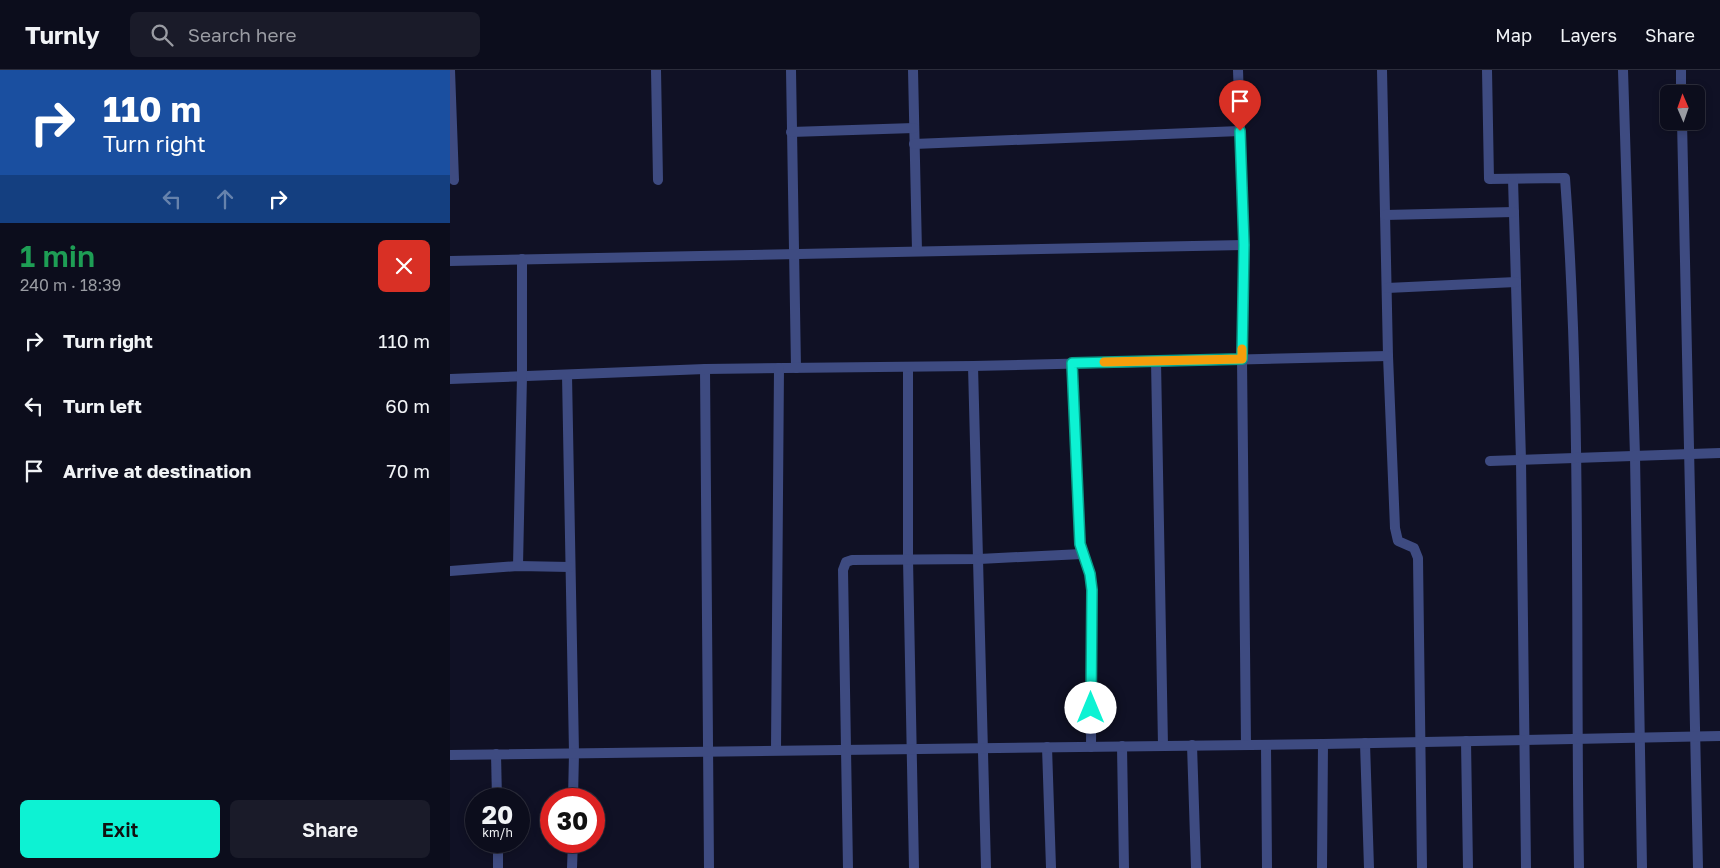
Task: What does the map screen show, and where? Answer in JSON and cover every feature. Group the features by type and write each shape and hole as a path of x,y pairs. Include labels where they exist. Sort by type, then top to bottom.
{"street":[{"path":"450,70 454,180"},
{"path":"656,70 658,180"},
{"path":"790,70 796,368"},
{"path":"913,70 917,250"},
{"path":"1238,70 1244,245 1242,359 1246,745"},
{"path":"1382,70 1388,356 1395,528 1398,541 1414,548 1418,558 1422,742 1422,868"},
{"path":"1487,70 1489,179 1565,178 1570,235 1576,458 1578,868"},
{"path":"1623,70 1635,456 1642,868"},
{"path":"1681,70 1681,85"},
{"path":"791,132 914,128"},
{"path":"1682,130 1698,868"},
{"path":"914,144 1240,131"},
{"path":"1513,178 1521,460 1526,868"},
{"path":"1385,215 1514,212"},
{"path":"450,261 917,250 1244,245"},
{"path":"518,566 522,376 522,259"},
{"path":"1387,288 1516,282"},
{"path":"450,379 705,369 973,366 1388,356"},
{"path":"1156,361 1164,746"},
{"path":"1072,363 1080,544 1090,574 1092,590 1091,746"},
{"path":"973,366 986,868"},
{"path":"908,367 908,559 914,868"},
{"path":"776,750 779,368"},
{"path":"705,369 709,868"},
{"path":"567,375 573,788"},
{"path":"1490,461 1720,453"},
{"path":"848,868 843,570 846,562 852,560 979,559 1082,554"},
{"path":"450,571 518,566 570,567"},
{"path":"450,755 1323,744 1720,736"},
{"path":"1466,741 1468,868"},
{"path":"1365,743 1368,868"},
{"path":"1266,744 1268,868"},
{"path":"1322,868 1323,744"},
{"path":"1192,745 1196,868"},
{"path":"1122,746 1124,868"},
{"path":"1047,747 1051,868"},
{"path":"496,754 497,788"},
{"path":"498,853 498,868"},
{"path":"572,868 573,853"}],"slow traffic":[{"path":"1104,362 1242,359 1242,349"}],"route":[{"path":"1091,708 1092,590 1090,574 1080,544 1072,363 1242,359 1244,245 1240,131"}]}
